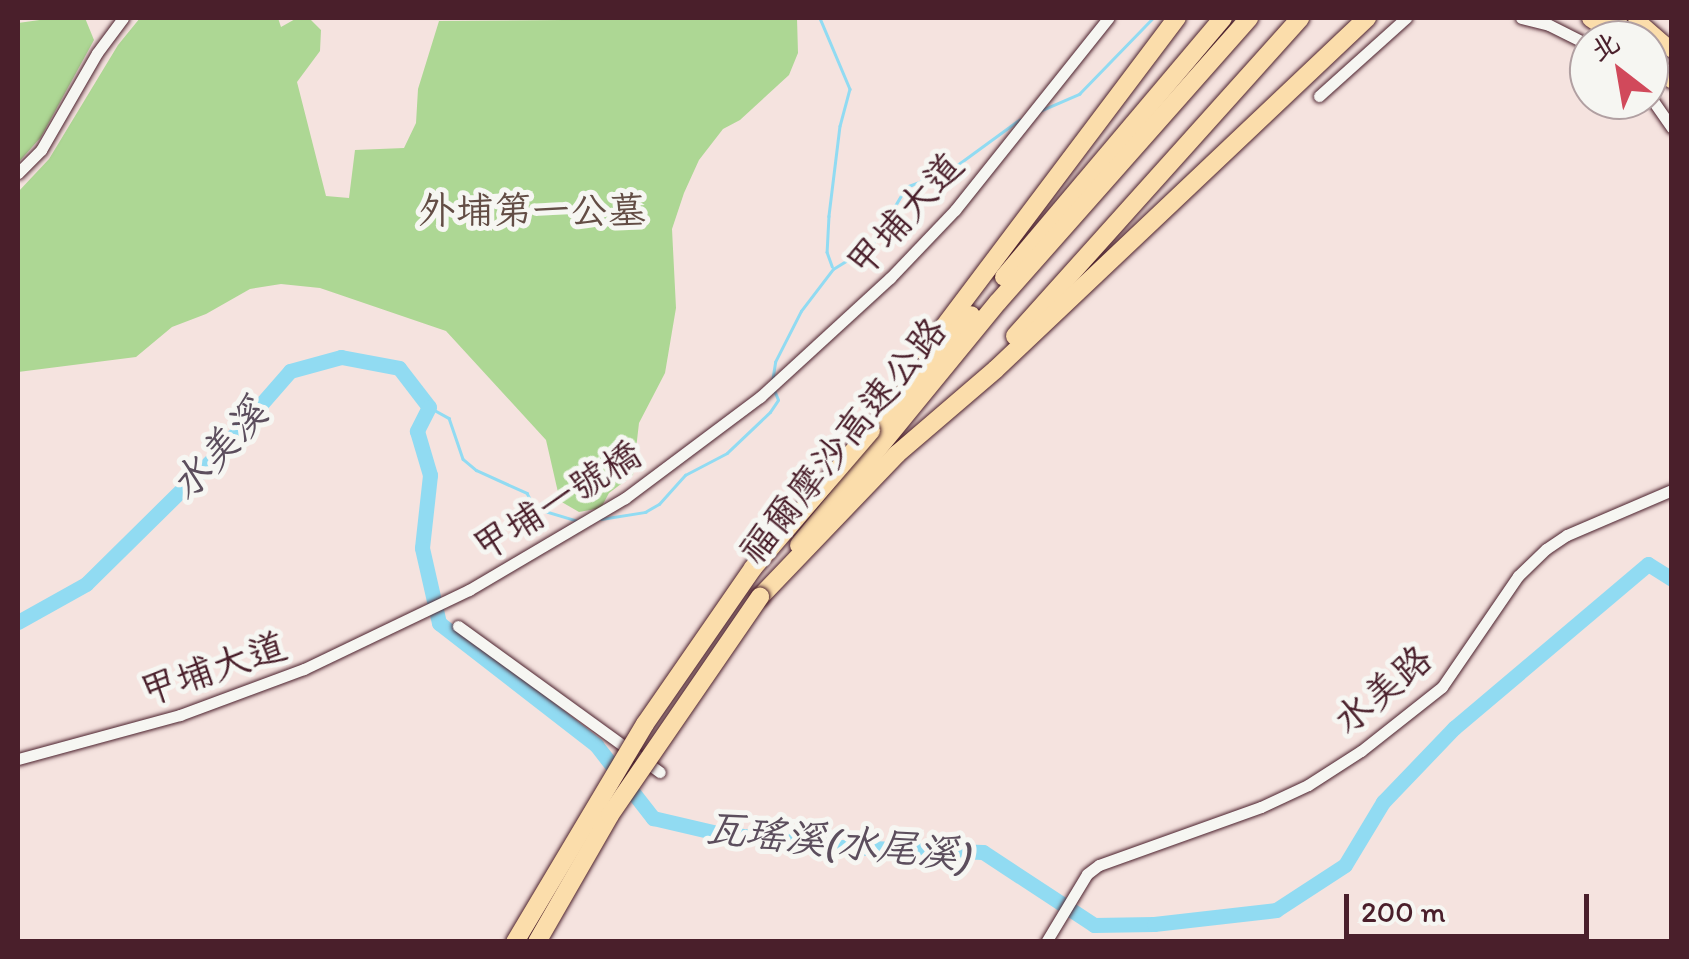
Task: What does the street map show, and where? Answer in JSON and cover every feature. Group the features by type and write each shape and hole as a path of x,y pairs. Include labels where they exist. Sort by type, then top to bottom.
{"highway":[{"path":"871,430 1175,18"},
{"name":"福爾摩沙高速公路","path":"515,942 645,724 742,584 1223,18"},
{"name":"福爾摩沙高速公路","path":"536,942 610,815 760,597 912,403 1249,18"},
{"path":"953,408 1170,158 1300,18"},
{"path":"760,597 897,454 953,408 1367,18"}],"main road":[{"path":"1635,18 1672,50"}],"street":[{"path":"18,173 41,150 97,53 124,18"},
{"name":"甲埔大道","path":"720,428 785,376 890,278 1008,145 1108,18"},
{"path":"1320,96 1406,18"},
{"path":"1521,18 1548,24 1569,35"},
{"name":"甲埔一號橋","path":"420,616 625,498 720,428"},
{"name":"水美路","path":"1046,942 1087,874 1149,844 1261,807 1308,785 1361,751 1442,688 1518,576 1546,548 1567,535 1672,490"},
{"name":"甲埔大道","path":"18,759 244,693 420,616"},
{"path":"458,626 660,772"}],"green space":[{"path":"85,18 94,40 41,137 18,163 18,23"},
{"name":"外埔第一公墓","path":"140,18 278,18 281,27 297,18 309,18 321,30 320,51 297,82 326,196 349,198 355,150 404,148 416,123 418,89 439,21 797,18 798,53 789,75 740,120 723,129 699,160 684,193 672,229 676,308 665,373 639,423 633,475 609,493 601,508 579,512 560,501 546,440 446,331 320,288 281,284 250,289 206,314 172,327 136,357 18,372 18,192 49,159 118,45"}],"waterway":[{"path":"820,18 850,89 840,126 829,216 827,252 832,266"},
{"path":"1040,111 1079,94 1153,18"},
{"path":"772,382 775,362 801,311 833,269 872,245 906,187 949,171 1019,120"},
{"name":"瓦瑤溪(水尾溪)","path":"18,622 86,584 215,457 290,371 341,357 399,368 429,407 417,431 430,475 422,548 439,623 596,745 653,818 717,833 841,847 983,852 1094,925 1154,924 1276,910 1345,865 1383,802 1454,728 1648,564 1672,579"},
{"path":"601,519 645,512 659,504 685,475 727,453 770,412 778,400 774,390"},
{"path":"429,407 449,418 463,459 476,470 527,493 535,508 578,521"}],"water label":[{"name":"水美溪","path":"218,449"}]}
